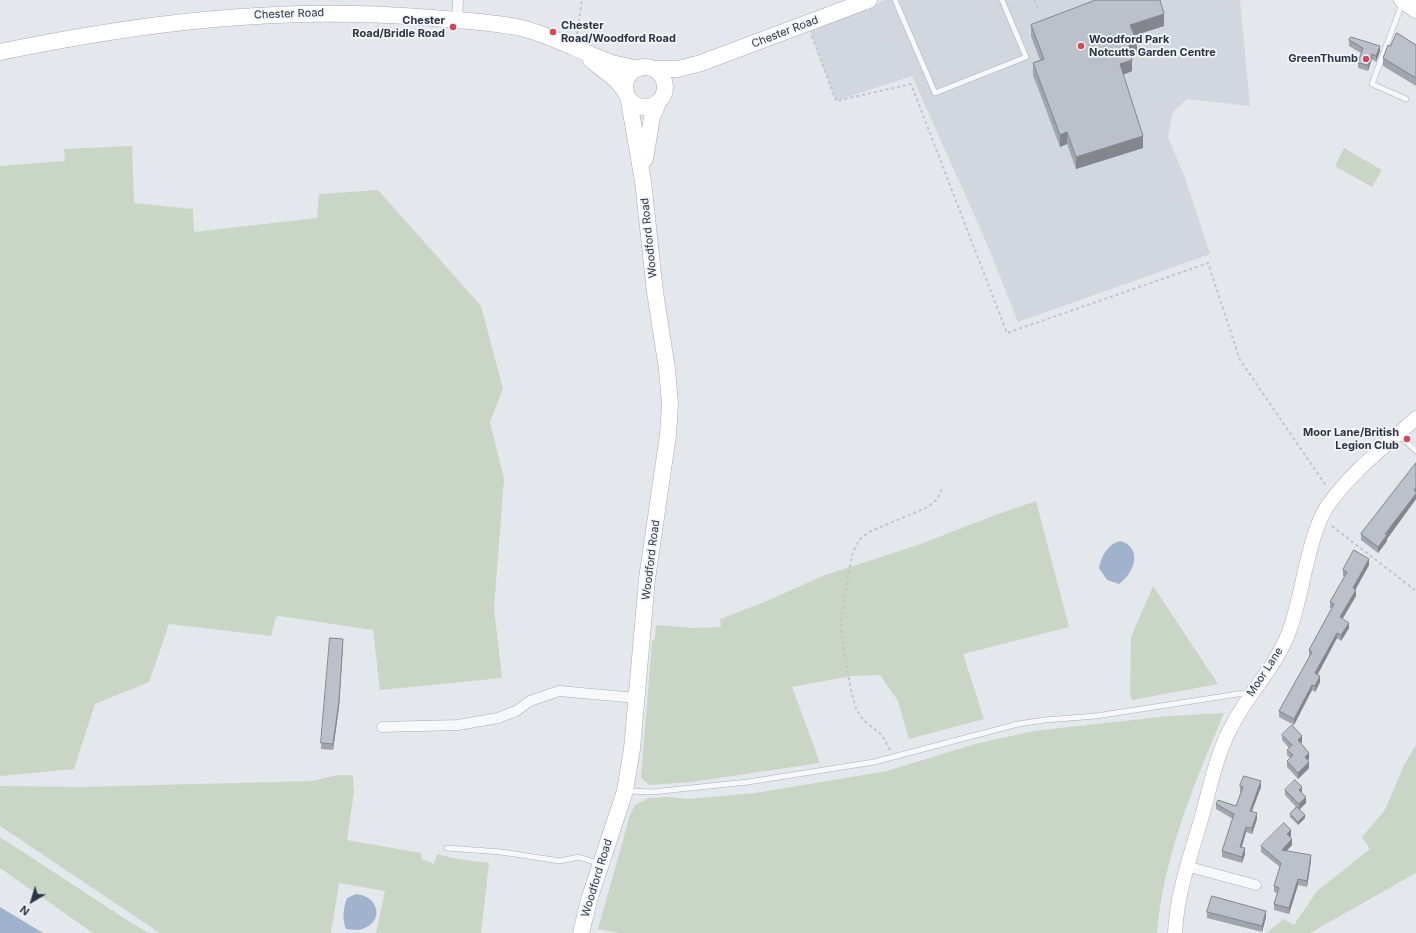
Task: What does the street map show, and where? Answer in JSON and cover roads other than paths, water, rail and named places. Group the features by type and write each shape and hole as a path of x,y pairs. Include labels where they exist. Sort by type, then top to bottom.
{"main road":[{"name":"Chester Road","path":"654,69 678,69 701,63 869,0"},
{"path":"1402,0 1416,10"},
{"name":"Chester Road","path":"0,52 56,40 180,21 229,16 291,13 351,13 488,22 522,28 548,36 610,62 637,69"},
{"name":"Chester Road","path":"575,48 615,79 627,96"},
{"name":"Chester Road","path":"661,100 676,83 701,63"},
{"path":"647,67 654,69 660,73 665,84 661,100 646,108 640,107 627,96 627,78 637,69 647,67"},
{"name":"Woodford Road","path":"581,933 600,864 625,791 632,749 647,580 668,435 670,404 667,369 655,292 643,181 627,96"},
{"name":"Woodford Road","path":"643,181 652,117 661,100"}],"street":[{"path":"457,20 458,0"},
{"name":"Moor Lane","path":"1175,933 1176,910 1186,866 1224,741 1252,692 1271,667 1290,629 1322,518 1334,497 1362,466 1416,418"},
{"path":"382,727 458,725 498,718 516,711 530,701 559,691 637,698"},
{"path":"1186,866 1256,885"}],"lane":[{"path":"896,0 935,93 1026,57 1002,0"},
{"path":"1402,0 1372,84 1406,99"},
{"path":"1398,434 1416,451"},
{"path":"625,791 652,792 732,784 874,762 1018,724 1045,720 1096,716 1252,692"},
{"path":"447,848 501,852 560,861 579,857 600,864"}],"water":[{"path":"1120,541 1127,544 1132,549 1134,561 1129,573 1119,584 1107,580 1099,568 1101,559 1106,551 1112,545"},
{"path":"356,894 370,899 374,904 376,915 374,921 369,926 360,930 346,929 344,910 347,898"},
{"path":"0,907 43,933 0,933"}],"place":[{"name":"Chester Road/Bridle Road","path":"453,27"},
{"name":"Chester Road/Woodford Road","path":"553,32"},
{"name":"Woodford Park Notcutts Garden Centre","path":"1081,46"},
{"name":"GreenThumb","path":"1366,59"},
{"name":"Moor Lane/British Legion Club","path":"1407,439"}]}
